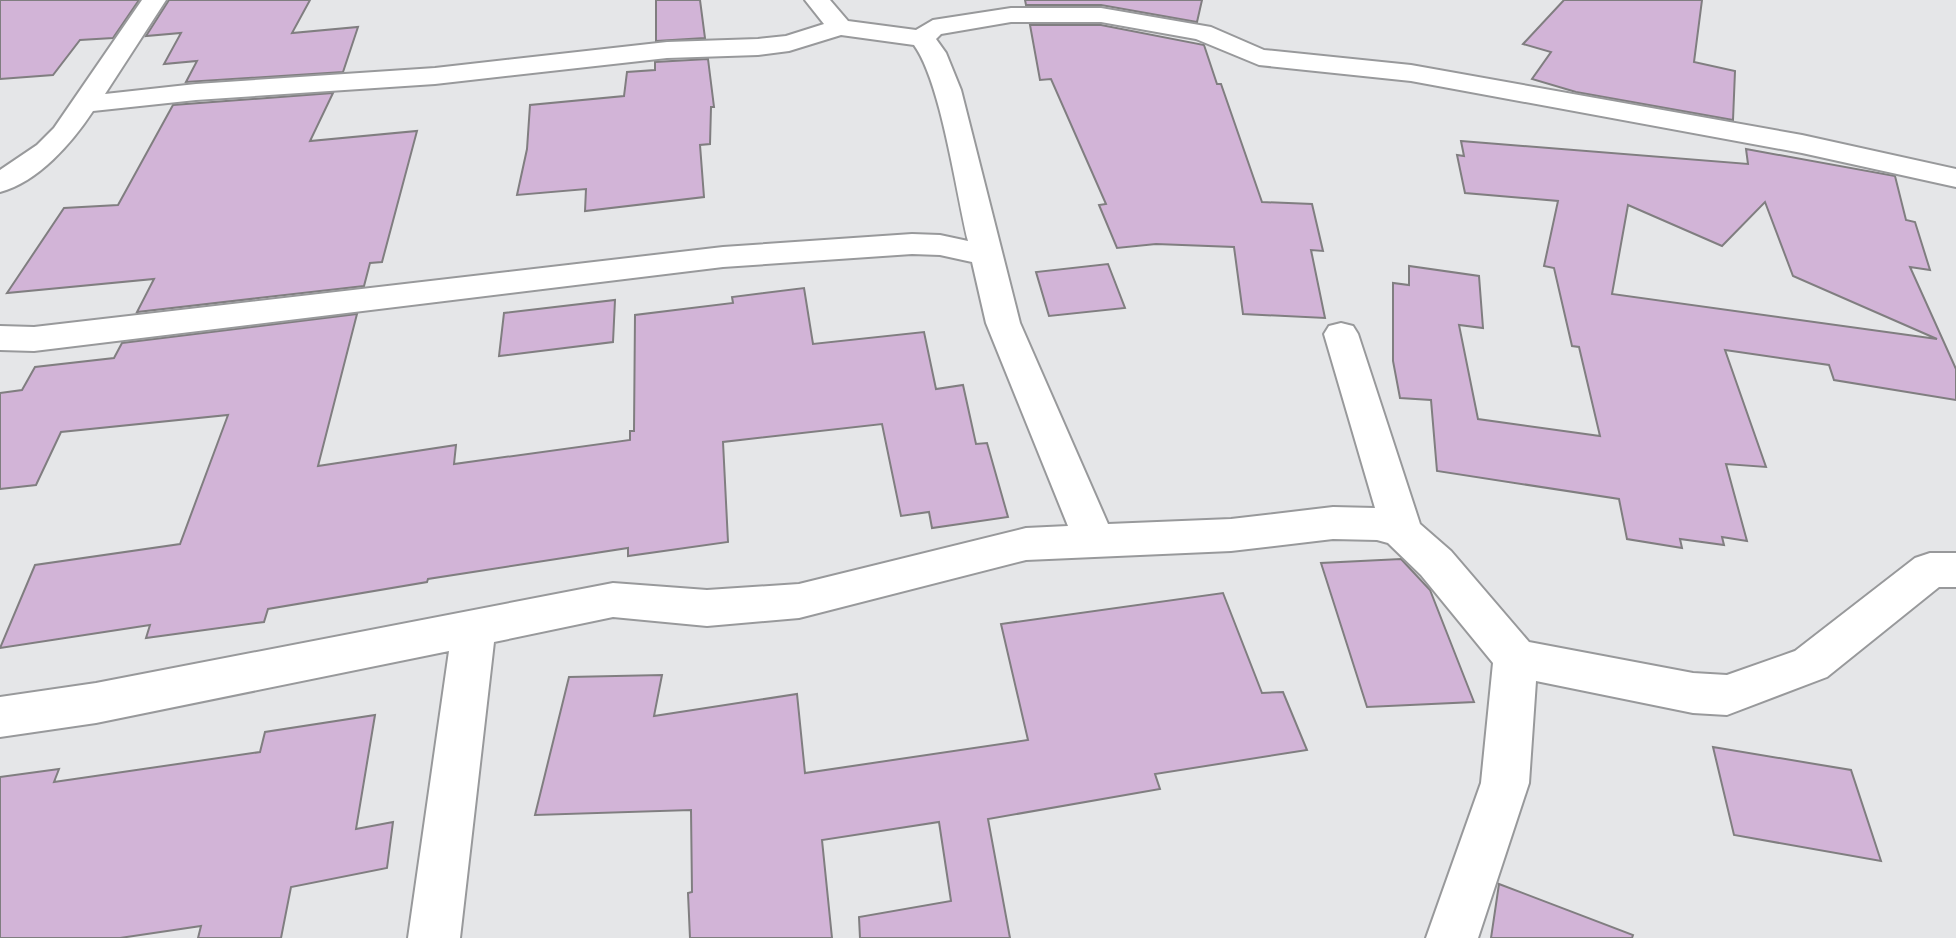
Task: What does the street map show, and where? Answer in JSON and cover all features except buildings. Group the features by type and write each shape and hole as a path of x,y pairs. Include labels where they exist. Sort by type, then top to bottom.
{"street":[{"path":"0,183 47,151 83,104 154,0"},
{"path":"817,0 840,27"},
{"path":"922,38 933,28 1011,15 1101,15 1202,32 1259,57 1411,73 1802,144 1956,178"},
{"path":"83,104 196,92 435,76 667,50 758,47 789,43 840,27 922,38 933,53 947,90 1003,323 1095,542"},
{"path":"0,338 34,339 723,257 912,244 940,245 985,255"},
{"path":"1341,334 1402,532"},
{"path":"0,717 96,703 613,600 707,608 799,601 1026,544 1231,535 1333,523 1378,524 1402,532 1436,562 1516,657 1693,693 1727,695 1811,664 1930,570 1956,570"},
{"path":"433,938 474,627"},
{"path":"1452,938 1505,783 1516,657"}]}
